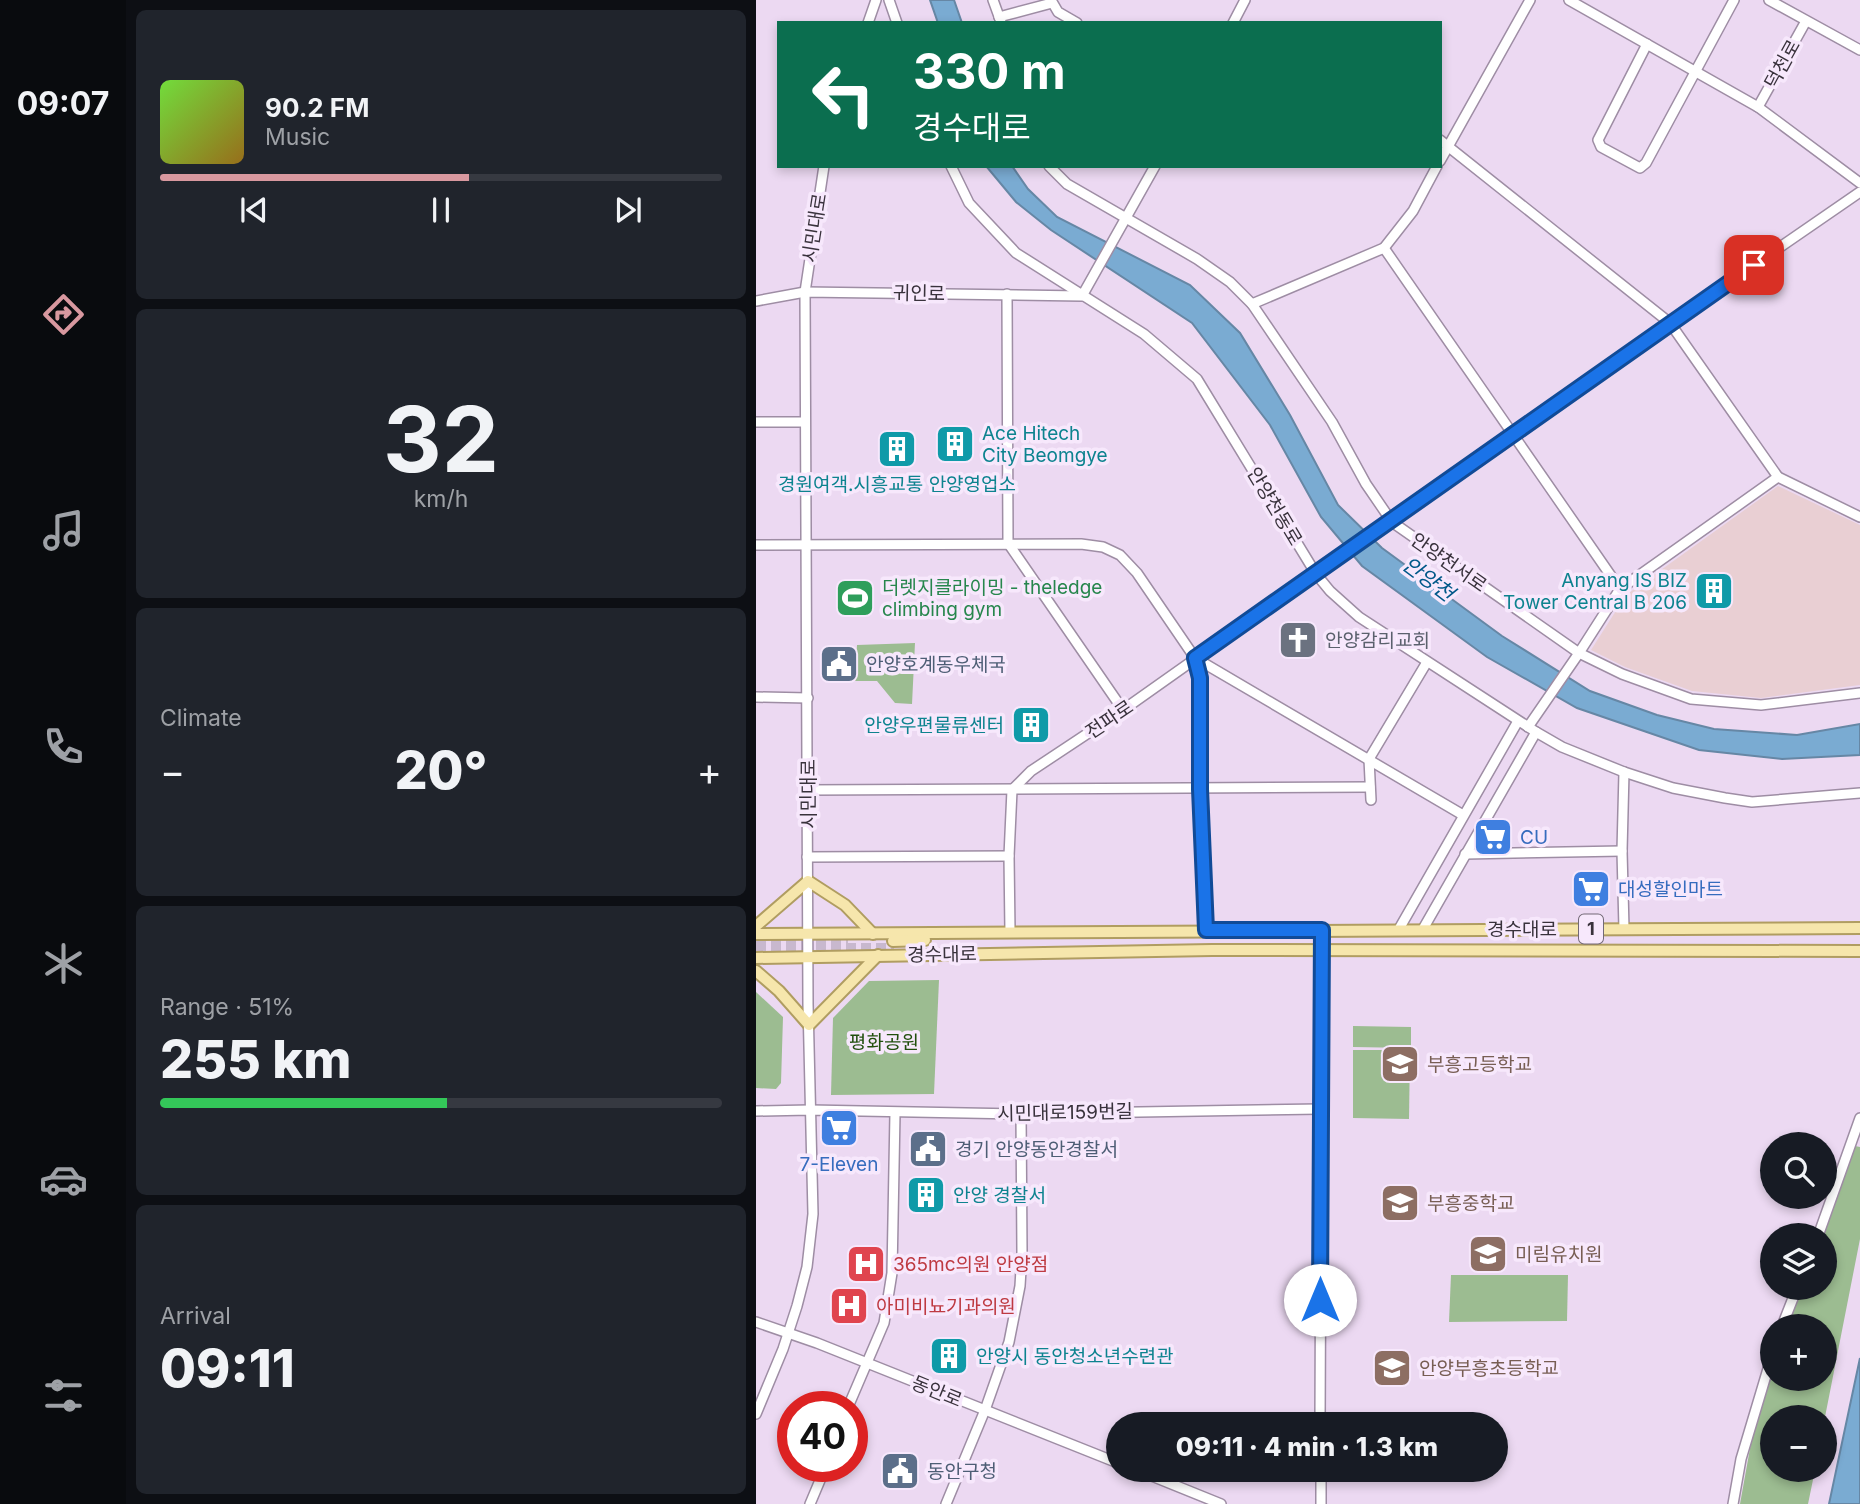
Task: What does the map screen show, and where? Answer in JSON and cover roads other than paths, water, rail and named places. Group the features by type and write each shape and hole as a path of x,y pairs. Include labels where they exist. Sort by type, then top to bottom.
{"main road":[{"path":"756,926 808,881 845,905 873,934"},
{"name":"경수대로","path":"756,934 1860,928"},
{"name":"경수대로","path":"1184,930 1095,937 893,945 1096,945 1212,950"},
{"name":"경수대로","path":"756,958 1212,950 1859,951"},
{"path":"756,971 779,991 809,1026 878,954"}],"street":[{"path":"869,21 876,0"},
{"path":"889,0 896,21"},
{"path":"993,0 1000,20 1052,1 1058,12 1074,21"},
{"path":"1234,21 1245,0"},
{"path":"1530,0 1445,142 1670,323 1778,477 1860,517"},
{"path":"1569,0 1758,107 1860,183"},
{"path":"1647,44 1598,140 1601,147 1636,167 1646,163 1734,0"},
{"name":"덕천로","path":"1769,0 1860,50"},
{"name":"덕천로","path":"1758,107 1806,21"},
{"name":"시민대로","path":"756,1414 788,1333 807,1267 813,1214 807,857 809,790 805,292 824,168"},
{"name":"안양천동로","path":"952,168 969,203 1016,253 1144,334 1197,379 1320,571 1330,591 1359,617 1532,730 1562,747 1624,772 1673,788 1752,802 1860,793"},
{"name":"안양천서로","path":"1051,168 1067,184 1123,222 1198,259 1230,282 1252,304 1332,422 1388,524 1580,653 1622,674 1691,699 1761,705 1860,693"},
{"path":"1082,296 1154,168"},
{"path":"1252,304 1384,248 1413,211 1436,168"},
{"path":"1388,524 1670,323 1860,192"},
{"path":"1384,248 1620,589"},
{"name":"귀인로","path":"756,301 805,292 1082,296"},
{"path":"1007,294 1008,544 1123,710"},
{"path":"756,422 805,422"},
{"path":"1423,929 1532,730 1620,589 1778,477"},
{"name":"전파로","path":"1012,790 1031,771 1123,710 1388,524"},
{"path":"756,545 1081,544 1103,547 1120,555 1137,573 1195,658 1200,678 1200,789 1206,930"},
{"path":"1195,658 1463,815"},
{"path":"1371,800 1369,759 1427,662"},
{"path":"756,697 808,698"},
{"path":"1399,929 1518,721"},
{"path":"1624,772 1624,929"},
{"path":"809,790 1370,787"},
{"path":"1010,932 1012,790"},
{"path":"1465,854 1622,851"},
{"path":"807,857 1009,856"},
{"path":"1320,1412 1322,930"},
{"name":"시민대로159번길","path":"756,1111 1021,1114 1321,1109"},
{"path":"854,1391 884,1323 892,1273 895,1113"},
{"path":"946,1504 985,1410 1009,1342 1020,1286 1021,1114"},
{"path":"1823,1223 1860,1118"},
{"name":"동안로","path":"756,1322 1106,1457"},
{"path":"1733,1504 1743,1452 1761,1391"},
{"path":"810,1504 819,1482"},
{"path":"1167,1482 1221,1504"},
{"path":"1321,1482 1321,1504"}],"water":[{"path":"930,0 954,0 961,21 937,21"},
{"path":"988,168 1013,168 1028,189 1057,217 1190,285 1240,333 1290,415 1338,505 1382,548 1502,636 1590,691 1657,715 1714,729 1797,735 1860,724 1860,755 1782,759 1699,750 1577,708 1487,657 1362,566 1321,517 1270,425 1192,323 1051,230 1016,202"},
{"path":"1860,1358 1860,1504 1829,1504 1834,1482 1837,1482 1837,1466"}],"tunnel":[{"path":"756,941 848,941"},
{"path":"756,948 894,948"}],"place":[{"name":"Ace Hitech City Beomgye","path":"955,444"},
{"name":"경원여객.시흥교통 안양영업소","path":"897,449"},
{"name":"Anyang IS BIZ Tower Central B 206","path":"1714,591"},
{"name":"더렛지클라이밍 - theledge climbing gym","path":"855,598"},
{"name":"안양감리교회","path":"1298,640"},
{"name":"안양호계동우체국","path":"839,664"},
{"name":"안양우편물류센터","path":"1031,725"},
{"name":"CU","path":"1493,837"},
{"name":"대성할인마트","path":"1591,889"},
{"name":"부흥고등학교","path":"1400,1064"},
{"name":"7-Eleven","path":"839,1128"},
{"name":"경기 안양동안경찰서","path":"928,1149"},
{"name":"안양 경찰서","path":"926,1195"},
{"name":"부흥중학교","path":"1400,1203"},
{"name":"미림유치원","path":"1488,1254"},
{"name":"365mc의원 안양점","path":"866,1264"},
{"name":"아미비뇨기과의원","path":"849,1306"},
{"name":"안양시 동안청소년수련관","path":"949,1356"},
{"name":"안양부흥초등학교","path":"1392,1368"},
{"name":"동안구청","path":"900,1471"}],"water label":[{"name":"안양천","path":"1428,579"}],"park label":[{"name":"평화공원","path":"884,1042"}]}
